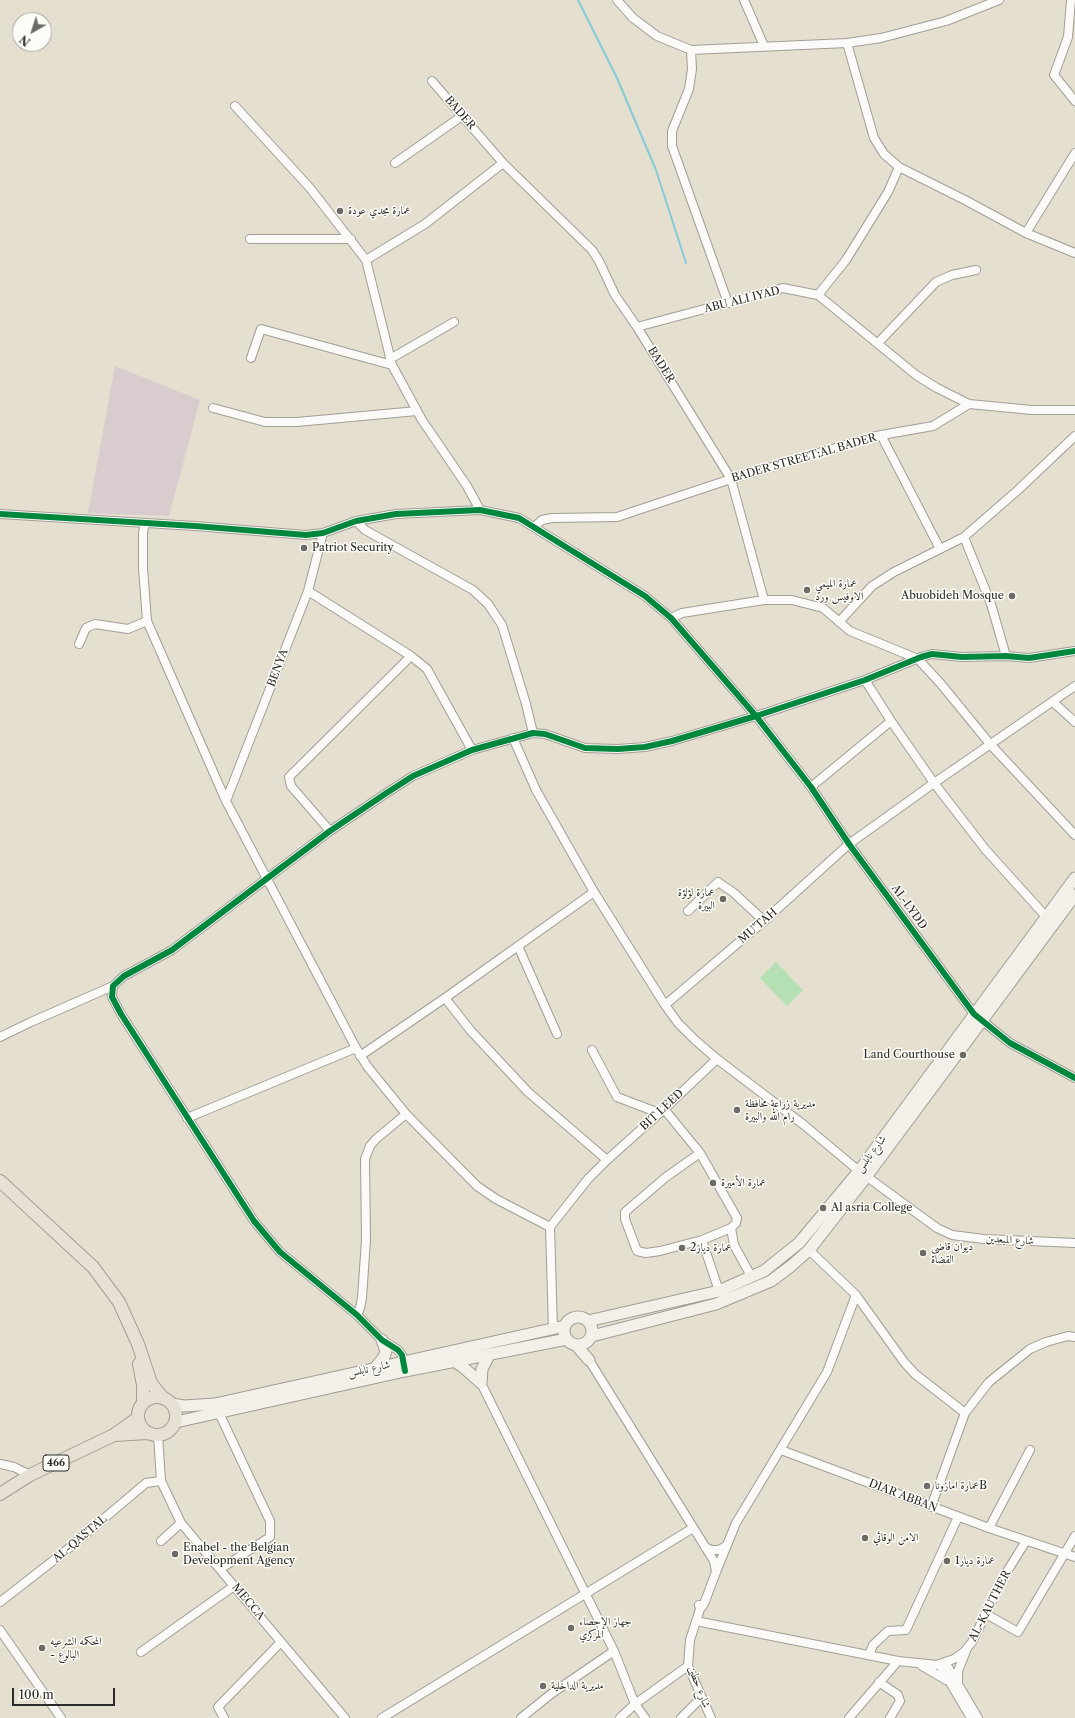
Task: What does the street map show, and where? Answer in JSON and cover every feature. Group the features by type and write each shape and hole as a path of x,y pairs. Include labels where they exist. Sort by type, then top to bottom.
{"main road":[{"name":"شارع نابلس","path":"590,1338 716,1304 739,1296 771,1281 809,1250 1049,921 1075,878"},
{"name":"شارع نابلس","path":"1049,921 1075,895"},
{"name":"شارع نابلس","path":"588,1321 719,1291 764,1270 799,1243 863,1174"},
{"path":"0,1181 93,1268 118,1302 138,1344 151,1383 168,1401 176,1416 176,1422 169,1431 153,1434 141,1427 138,1412 143,1402 143,1385 135,1350 124,1322 106,1292 92,1274 0,1189"},
{"path":"575,1318 588,1321 592,1328 589,1360 564,1333 565,1326 568,1322 575,1318"},
{"name":"شارع نابلس","path":"176,1422 219,1413 565,1326"},
{"path":"571,1342 583,1345 590,1338"},
{"path":"376,1367 384,1358 386,1351 382,1340"},
{"name":"شارع نابلس","path":"168,1401 184,1406 215,1404 376,1367 404,1367 454,1361 571,1342"},
{"path":"481,1384 482,1370 489,1355"},
{"path":"454,1361 463,1367 481,1384"},
{"path":"143,1402 152,1397 168,1401"},
{"name":"466","path":"0,1494 30,1475 114,1435 138,1418"},
{"name":"466","path":"114,1435 153,1434"}],"street":[{"path":"616,0 633,18 657,36 691,50 847,43 881,38 946,21 999,0"},
{"path":"744,0 764,46"},
{"path":"1071,0 1068,37 1054,75 1075,101"},
{"path":"847,43 874,138 884,154 900,167 1026,232 1075,253"},
{"path":"691,50 692,69 689,88 672,131 672,146 728,303"},
{"name":"BADER","path":"432,81 503,163 592,250 599,261 615,295 637,327 731,479 764,600"},
{"path":"235,106 310,188 366,260 391,362 417,411 467,486 480,510"},
{"path":"395,163 462,116"},
{"path":"1026,232 1066,170 1075,153"},
{"path":"366,260 425,224 503,163"},
{"path":"900,167 888,192 846,260 818,295 916,375 937,388 970,404 1032,410 1075,410"},
{"path":"1066,170 1075,170"},
{"path":"250,239 351,239"},
{"path":"878,343 936,282 952,275 976,270"},
{"name":"ABU ALI IYAD","path":"637,327 783,288 818,295"},
{"path":"251,358 261,329 391,362 454,322"},
{"name":"BADER STREET;AL BADER","path":"534,527 542,520 552,518 617,517 731,479 881,435 933,426 970,404"},
{"path":"213,408 265,422 297,422 417,411"},
{"path":"881,435 940,549"},
{"path":"839,622 872,586 894,572 964,538 1075,436"},
{"name":"AL-LYDD","path":"0,514 230,528 306,535 323,533 356,521 396,514 480,510 519,518 645,596 671,618 756,716 811,787 849,844 978,1017 1010,1043 1075,1077"},
{"path":"356,521 365,530 473,590 488,604 502,625 526,704 533,733"},
{"path":"145,523 143,533 143,568 147,621 226,801 360,1056 406,1114 477,1186 496,1199 550,1227 553,1330"},
{"name":"BENYA","path":"226,801 308,591 323,533"},
{"path":"964,538 991,604 1006,656"},
{"path":"308,591 411,656 427,668 472,750"},
{"path":"671,618 682,613 764,600 792,600 823,608 850,631 918,659 941,684 990,744 1075,835"},
{"path":"79,644 86,628 95,624 128,629 147,621"},
{"path":"0,1037 113,986 124,976 172,950 330,831 413,776 472,750 533,733 546,734 585,748 618,749 645,747 672,741 756,716 865,680 932,654 962,657 1006,656 1029,658 1075,651"},
{"path":"330,831 292,786 289,777 411,656"},
{"path":"865,680 891,721 934,783 986,849 1049,921"},
{"name":"MU'TAH","path":"665,1005 764,921 849,844 934,783 1075,686"},
{"path":"1053,702 1075,722"},
{"path":"811,787 891,721"},
{"name":"شارع المبعدين","path":"513,738 536,790 594,892 665,1005 691,1036 717,1059 804,1125 863,1174 936,1228 952,1235 1075,1244"},
{"path":"688,911 718,882 734,893 764,921"},
{"path":"360,1056 445,998 594,892"},
{"path":"518,946 557,1034"},
{"path":"113,986 112,996 121,1014 254,1221 272,1244 309,1277 357,1315 382,1340 398,1350 402,1355 404,1367"},
{"path":"445,998 471,1031 528,1092 607,1160"},
{"path":"187,1118 356,1048"},
{"path":"592,1050 617,1097 662,1111 700,1153 737,1218 736,1223 731,1228 702,1240 660,1251 646,1253 637,1251 624,1219 625,1212 666,1177 700,1153"},
{"name":"BIT LEED","path":"550,1227 588,1179 717,1059"},
{"path":"357,1315 362,1298 366,1240 365,1159 370,1146 376,1139 406,1114"},
{"path":"731,1228 734,1245 751,1276"},
{"path":"702,1240 719,1291"},
{"path":"809,1250 856,1295 904,1362 915,1374 965,1413"},
{"path":"700,1609 704,1604 726,1546 748,1502 827,1372 856,1295"},
{"path":"931,1507 965,1413 989,1382 1030,1350 1046,1342 1068,1336 1075,1337"},
{"path":"589,1360 705,1547 716,1572"},
{"path":"481,1384 614,1651 635,1704 645,1718"},
{"path":"219,1413 270,1521 270,1537 220,1569"},
{"path":"153,1434 161,1480"},
{"name":"DIAR ABBAN","path":"781,1450 958,1517 1026,1540"},
{"path":"989,1528 1030,1450"},
{"path":"0,1464 14,1467 30,1475"},
{"name":"MECCA","path":"161,1480 181,1523 344,1718"},
{"name":"AL-QASTAL","path":"0,1602 63,1553 146,1483 161,1480"},
{"path":"869,1655 873,1645 888,1631 906,1630 958,1517"},
{"path":"161,1541 181,1523"},
{"path":"382,1718 693,1528"},
{"path":"986,1614 1018,1632 1075,1536"},
{"path":"1026,1540 1075,1557"},
{"name":"AL-KAUTHER","path":"942,1663 954,1659 972,1642 1003,1578 1026,1540"},
{"path":"705,1547 711,1550 718,1550 726,1546"},
{"path":"712,1562 722,1558"},
{"path":"700,1609 699,1603 712,1562"},
{"path":"141,1652 234,1586"},
{"name":"شارع حطين","path":"700,1609 690,1640 688,1666 711,1718"},
{"path":"696,1621 898,1661 918,1664 942,1663 971,1718"},
{"path":"0,1630 61,1718"},
{"path":"224,1718 218,1707 281,1642"},
{"path":"954,1684 968,1647"},
{"path":"521,1718 551,1694 614,1651"},
{"path":"849,1718 898,1661"},
{"path":"918,1664 932,1670 954,1684 978,1718"},
{"path":"620,1718 635,1704 688,1666"},
{"path":"879,1682 898,1695 900,1701 890,1718"},
{"path":"681,1718 701,1698"}],"shaded area":[{"path":"115,366 200,400 169,516 88,513"}],"green space":[{"path":"776,962 803,990 787,1006 760,978"}],"waterway":[{"path":"578,0 617,78 656,170 686,263"}],"cycle path":[{"path":"0,514 195,526 306,535 323,533 356,521 396,514 480,510 519,518 645,596 671,618 756,716 811,787 849,844 974,1014 1010,1043 1075,1078"},
{"path":"405,1371 402,1355 398,1350 382,1340 357,1315 280,1252 254,1221 121,1014 112,997 113,986 124,976 172,950 330,831 385,794 413,776 472,750 533,733 545,734 585,748 618,749 645,747 672,741 756,716 865,680 932,654 962,657 1006,656 1029,658 1075,651"}],"place":[{"name":"عمارة مجدي عودة","path":"340,211"},
{"name":"Patriot Security","path":"304,548"},
{"name":"عمارة الميمي الاوفيس ورد","path":"807,590"},
{"name":"Abuobideh Mosque","path":"1012,596"},
{"name":"عمارة لؤلؤة البيرة","path":"723,899"},
{"name":"Land Courthouse","path":"963,1055"},
{"name":"مديرية زراعة محافظة رام الله والبيرة","path":"737,1110"},
{"name":"عمارة الأميرة","path":"713,1183"},
{"name":"Al asria College","path":"823,1208"},
{"name":"عمارة ديار2","path":"682,1248"},
{"name":"ديوان قاضي القضاة","path":"923,1253"},
{"name":"عمارة امازوناB","path":"927,1486"},
{"name":"الامن الوقائي","path":"865,1538"},
{"name":"Enabel - the Belgian Development Agency","path":"175,1554"},
{"name":"عمارة ديار1","path":"947,1561"},
{"name":"جهاز الإحصاء المركزي","path":"571,1628"},
{"name":"المحكمه الشرعيه - البالوع","path":"42,1648"},
{"name":"مديرية الداخلية","path":"543,1686"}]}
